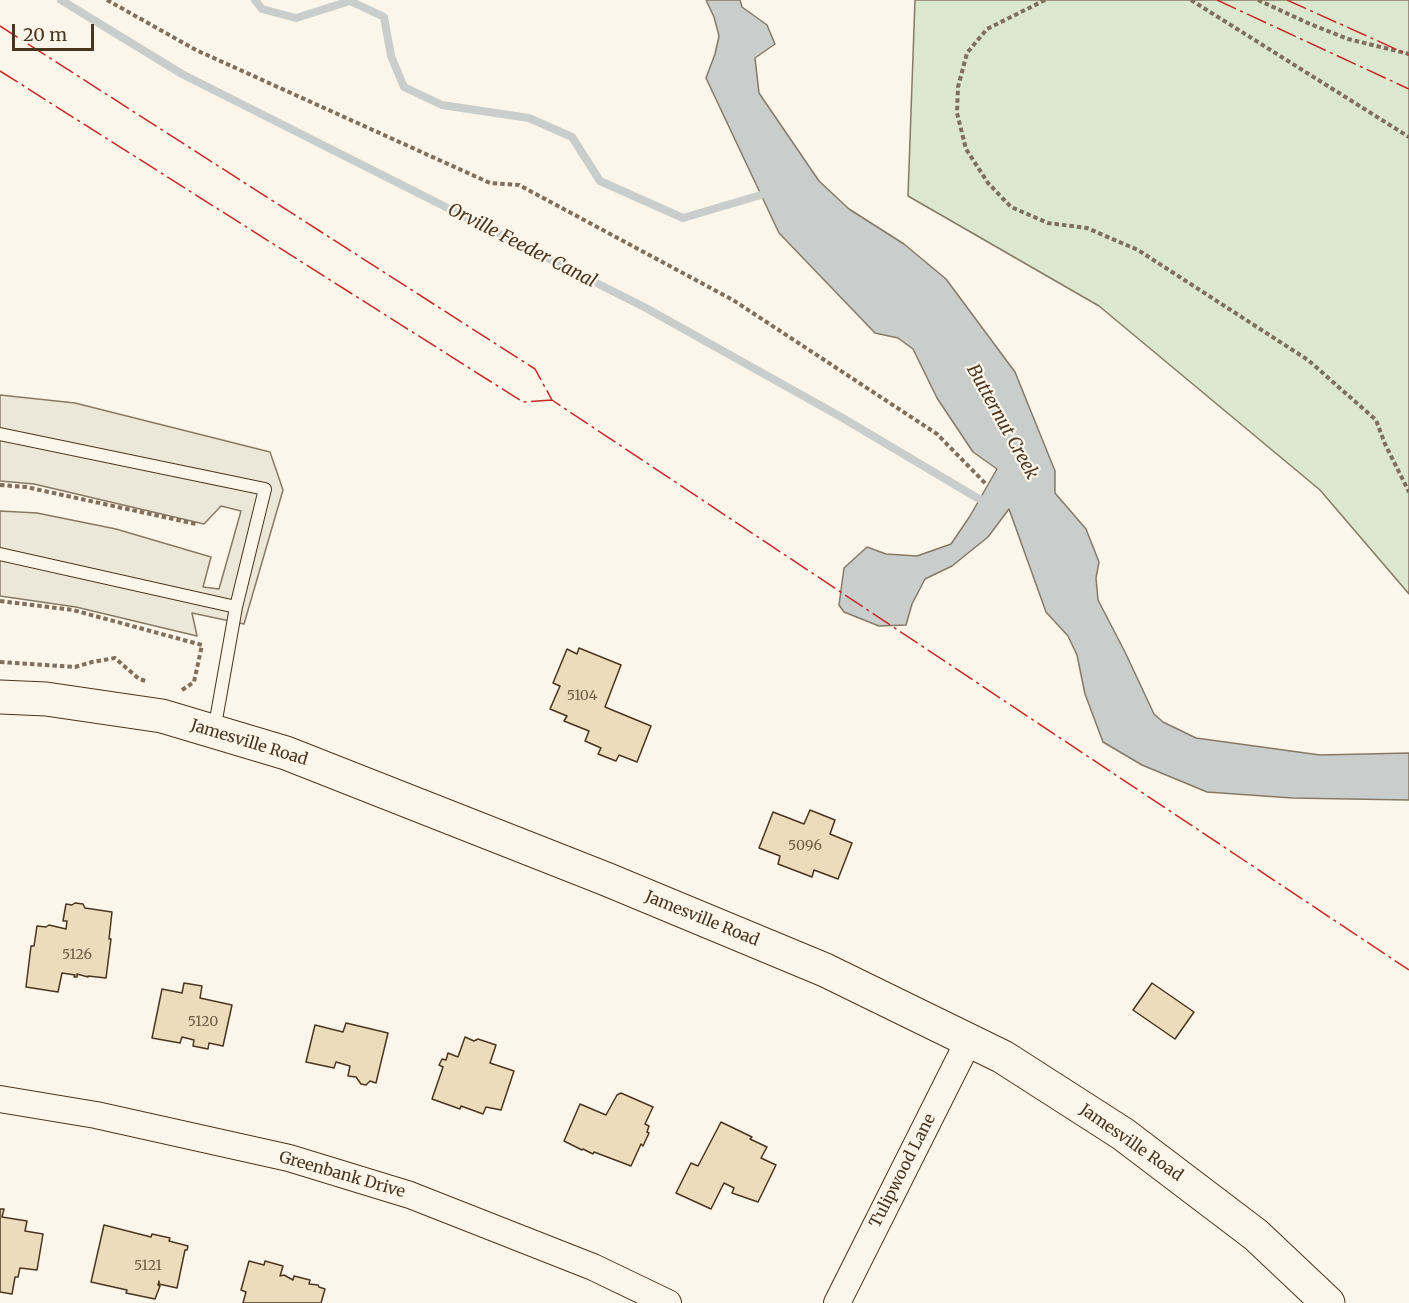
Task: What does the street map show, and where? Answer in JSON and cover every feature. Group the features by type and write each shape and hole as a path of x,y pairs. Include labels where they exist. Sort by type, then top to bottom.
{"street":[{"name":"Jamesville Road","path":"0,697 46,699 162,716 286,753 606,879 825,970 1003,1057 1123,1134 1256,1235 1328,1303"},
{"name":"Tulipwood Lane","path":"837,1303 969,1040"},
{"name":"Greenbank Drive","path":"0,1099 96,1115 289,1158 410,1195 593,1267 668,1303"}],"lane":[{"path":"0,434 265,489 236,607 214,732"},
{"path":"0,554 236,607"}],"path":[{"path":"107,0 196,50 490,183 519,185 733,300 937,434 986,484"},
{"path":"1045,0 987,29 967,53 958,87 957,113 966,149 988,183 1011,207 1048,223 1087,228 1138,250 1308,360 1376,420 1385,444 1409,492"},
{"path":"1191,0 1409,137"},
{"path":"1258,0 1347,39 1409,54"},
{"path":"0,485 26,487 196,524"},
{"path":"0,600 73,610 202,645 194,682 181,690 171,688"},
{"path":"0,662 75,668 115,658 140,679 150,682"}],"green space":[{"path":"915,0 1409,0 1409,594 1320,490 1099,306 908,196"}],"shaded area":[{"path":"0,395 75,403 270,452 283,490 244,624 192,613 197,636 76,607 0,596 0,511 37,513 116,529 211,557 203,587 219,589 241,511 221,506 204,524 34,484 0,481"}],"water":[{"name":"Butternut Creek","path":"706,0 740,0 742,7 767,25 775,44 755,58 759,93 819,181 849,209 904,244 946,279 1015,372 1055,471 1055,493 1086,529 1099,562 1096,578 1098,600 1154,714 1163,722 1196,738 1320,755 1409,753 1409,800 1292,798 1207,792 1142,765 1103,742 1085,694 1077,655 1068,636 1046,612 1009,509 988,537 952,566 925,579 912,604 906,625 879,626 844,612 839,605 844,568 867,547 886,554 917,556 951,544 997,469 973,452 937,398 913,349 898,338 875,333 779,233 706,78 719,36"}],"building":[{"path":"579,648 621,665 605,707 651,726 637,762 619,755 616,761 598,754 601,748 585,741 589,731 564,721 567,716 550,709 560,686 553,683 567,649 577,654"},
{"path":"810,810 835,820 830,834 852,843 838,879 814,870 812,877 778,864 780,856 759,848 773,812 804,824"},
{"path":"66,904 83,904 85,908 112,912 106,978 77,974 77,977 74,977 75,975 62,973 58,992 26,987 31,946 34,946 37,926 49,925 66,929 67,921 63,921"},
{"path":"184,983 202,986 200,998 232,1005 223,1046 209,1043 208,1049 193,1046 194,1040 182,1037 180,1043 152,1038 162,989 182,993"},
{"path":"1152,983 1194,1012 1175,1039 1133,1010"},
{"path":"346,1023 388,1033 376,1083 370,1081 366,1085 361,1084 356,1077 348,1076 350,1066 336,1062 334,1068 306,1062 315,1025 343,1032"},
{"path":"465,1037 496,1045 490,1063 514,1071 501,1110 486,1107 483,1114 432,1099 443,1067 439,1065 442,1059 446,1060 448,1053 458,1057"},
{"path":"621,1093 653,1107 645,1124 649,1126 647,1132 649,1133 631,1166 594,1152 593,1154 582,1150 564,1141 580,1104 606,1115 617,1095"},
{"path":"721,1122 767,1147 761,1158 776,1165 758,1202 732,1193 734,1188 724,1183 711,1209 676,1193 691,1163 698,1166"},
{"path":"0,1209 4,1209 2,1217 27,1221 25,1231 43,1234 37,1270 20,1268 18,1277 15,1277 12,1294 0,1292"},
{"path":"104,1225 151,1237 152,1234 170,1238 169,1241 188,1246 185,1250 177,1288 159,1284 159,1281 158,1285 160,1286 155,1299 91,1282"},
{"path":"249,1261 264,1265 265,1261 283,1266 280,1276 284,1275 293,1280 294,1276 310,1280 309,1284 325,1289 321,1303 243,1303 246,1292 241,1290"}],"waterway":[{"name":"Orville Feeder Canal","path":"61,0 182,74 646,308 841,417 979,499 989,500"},
{"path":"255,0 262,9 296,18 350,1 384,17 391,56 404,87 442,105 529,118 572,137 600,181 683,218 771,192"}],"power":[{"path":"1217,0 1409,89"},
{"path":"1287,0 1409,55"},
{"path":"0,26 535,369 552,400 1409,970"},
{"path":"0,71 523,402 552,400"}]}
